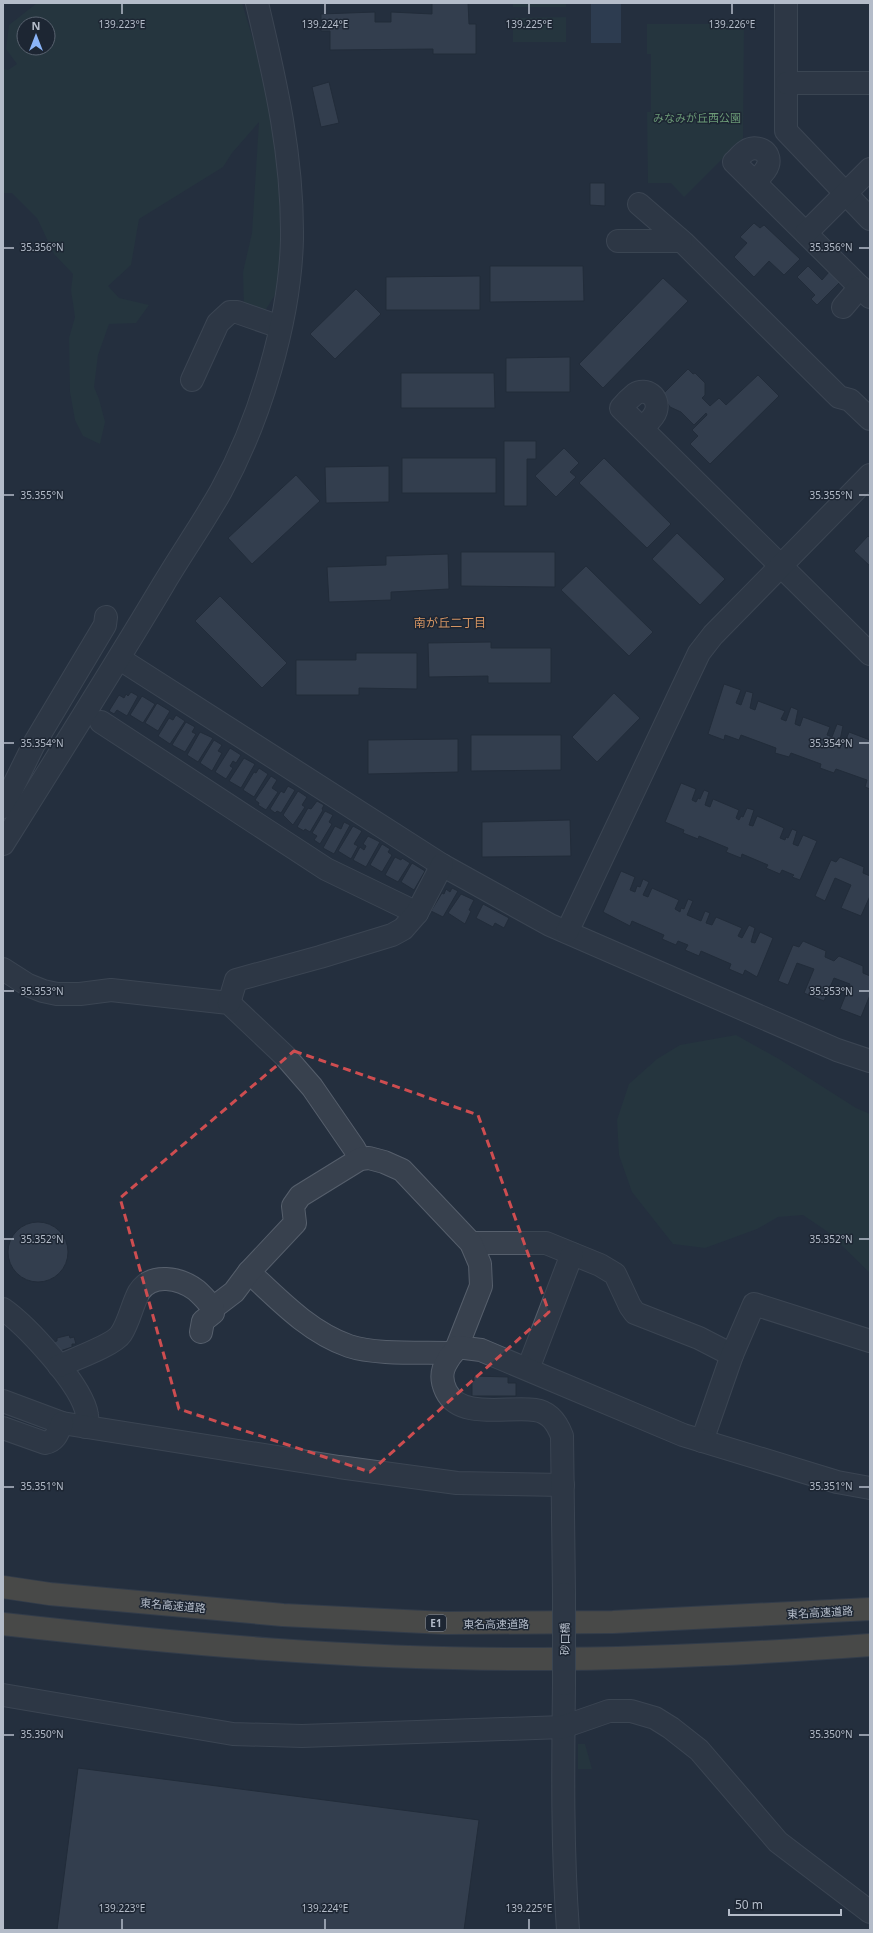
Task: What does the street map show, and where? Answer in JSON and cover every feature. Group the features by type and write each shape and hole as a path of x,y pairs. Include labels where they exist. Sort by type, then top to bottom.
{"highway":[{"name":"東名高速道路","path":"3,1587 50,1594 283,1615 445,1623 613,1622 870,1609"},
{"path":"3,1624 138,1640 345,1654 516,1659 757,1653 870,1645"}],"street":[{"path":"6,831 120,658 220,492 236,462 261,398 270,370 286,297 292,244 289,165 279,96 257,3"},
{"path":"786,3 786,131 844,193 870,218"},
{"path":"787,83 870,83"},
{"path":"806,233 844,193 870,169"},
{"path":"754,182 865,292 843,307"},
{"path":"639,204 681,241 838,403 850,400 870,419"},
{"path":"618,241 681,241"},
{"path":"192,380 218,323 230,312 237,312 280,327"},
{"path":"642,428 870,654"},
{"path":"567,932 700,653 713,635 870,475"},
{"path":"3,807 34,744 105,625 106,617"},
{"path":"120,658 442,865 550,924 837,1050 870,1062"},
{"path":"106,733 326,869 417,913"},
{"path":"229,1003 236,980 320,958 392,935 403,929 417,913 442,865"},
{"path":"3,969 28,985 43,991 57,994 80,994 111,990 229,1003 285,1056 312,1087 354,1148 360,1160"},
{"path":"201,1332 203,1321 213,1313 213,1308 234,1292 249,1272 295,1223 293,1206 300,1196 360,1160 369,1158 384,1162 402,1170 471,1242 546,1243 600,1265 615,1274 630,1306 635,1313 699,1338 732,1355"},
{"name":"砂口橋","path":"471,1242 480,1264 481,1286 455,1350 443,1367 443,1383 449,1397 461,1405 473,1410 536,1410 549,1416 557,1423 562,1436 564,1594 562,1820 568,1930"},
{"path":"528,1369 572,1254"},
{"path":"249,1272 292,1312 320,1332 350,1346 375,1351 481,1350 683,1435 837,1482 870,1488"},
{"path":"59,1366 106,1345 121,1335 141,1290 154,1280 169,1279 183,1283 196,1290 213,1308"},
{"path":"702,1441 732,1355 754,1304 870,1341"},
{"path":"3,1309 25,1326 73,1385 88,1416 86,1427"},
{"path":"3,1401 62,1423 457,1483 563,1485"},
{"path":"3,1428 45,1443 51,1442 55,1439 62,1423"},
{"path":"3,1695 233,1734 302,1736 563,1727 609,1711 631,1711 655,1718 671,1728 699,1750 778,1842 870,1912"}],"highlighted area":[{"path":"294,1051 478,1115 549,1312 370,1472 179,1409 120,1198"}],"green space":[{"path":"37,3 242,3 265,80 274,128 286,240 280,287 266,309 244,309 243,272 252,233 259,122 232,153 223,167 139,219 131,265 108,286 119,298 149,305 136,323 109,324 98,355 94,387 105,422 100,444 83,436 75,420 70,392 69,338 75,317 71,290 73,274 54,254 37,218 12,193 3,193 3,69 8,70 17,64 6,49 9,25 16,20 16,56 56,56 56,16 20,16"},
{"path":"513,3 566,3 566,7 513,7"},
{"path":"566,17 566,42 513,42 513,18"},
{"name":"みなみが丘西公園","path":"647,24 744,24 743,138 684,197 671,183 648,183 647,112 651,112 651,54 647,54"},
{"path":"736,1035 779,1059 856,1108 870,1114 870,1273 828,1232 803,1215 778,1217 757,1229 705,1248 673,1244 632,1192 619,1155 617,1120 629,1084 657,1059 680,1045"},
{"path":"578,1744 585,1744 592,1769 578,1769"}],"water":[{"path":"591,3 621,3 621,43 591,43"}],"building":[{"path":"432,3 468,3 469,24 476,24 476,54 433,54 433,49 330,50 330,31 321,31 321,14 375,12 375,22 391,22 391,12 432,14"},
{"path":"329,82 339,123 321,127 312,87"},
{"path":"590,183 605,183 605,206 590,205"},
{"path":"754,223 760,228 764,225 800,259 784,275 769,261 754,277 734,257 747,243 740,237"},
{"path":"490,266 583,266 584,301 490,302"},
{"path":"808,266 822,280 829,272 840,282 817,305 811,299 815,295 797,277"},
{"path":"480,276 480,310 386,310 386,277"},
{"path":"663,278 688,301 603,388 579,364"},
{"path":"356,289 381,314 335,359 310,334"},
{"path":"570,357 570,392 506,392 506,358"},
{"path":"688,369 693,374 695,373 705,383 705,395 702,398 710,406 719,398 726,405 758,375 779,396 710,464 690,444 698,436 692,430 707,415 706,413 694,425 681,412 670,407 662,395"},
{"path":"401,373 494,373 495,408 401,408"},
{"path":"504,441 536,441 536,459 527,459 527,506 504,506"},
{"path":"564,448 579,463 570,472 576,477 556,497 535,476"},
{"path":"402,458 496,458 496,493 402,493"},
{"path":"604,458 671,524 647,548 579,483"},
{"path":"389,466 389,502 326,503 325,467"},
{"path":"296,475 320,501 252,564 228,538"},
{"path":"677,533 725,579 700,605 652,559"},
{"path":"868,536 870,538 870,566 854,551"},
{"path":"461,552 555,552 555,587 461,586"},
{"path":"448,554 449,589 391,592 391,600 329,602 327,567 386,565 386,556"},
{"path":"586,566 653,632 629,656 561,590"},
{"path":"220,596 287,663 262,688 195,621"},
{"path":"491,642 491,648 551,648 551,683 488,683 488,676 429,677 428,643"},
{"path":"356,653 417,653 417,689 359,688 359,695 296,695 296,660 356,660"},
{"path":"724,684 741,690 736,703 741,705 746,691 753,693 750,708 755,710 758,701 785,711 781,719 786,721 791,707 798,710 795,724 800,726 803,717 830,727 827,735 832,737 837,724 843,726 840,740 845,742 849,732 870,740 870,789 865,787 867,780 836,769 834,773 820,768 821,764 791,753 789,757 775,753 776,748 741,735 739,740 725,735 724,740 708,734"},
{"path":"131,692 138,696 127,716 117,710 114,714 109,711 119,695 124,698 126,694 128,696"},
{"path":"614,693 640,718 597,762 572,737"},
{"path":"142,696 155,704 143,723 130,715"},
{"path":"157,703 170,711 158,731 145,723"},
{"path":"176,715 185,721 170,744 158,736 169,718 173,720"},
{"path":"186,722 195,727 192,732 196,734 185,752 172,745"},
{"path":"200,732 213,738 198,762 187,755"},
{"path":"471,735 561,735 561,770 471,771"},
{"path":"458,739 458,772 368,774 368,740"},
{"path":"214,740 222,745 218,751 222,753 212,771 200,763"},
{"path":"230,748 241,755 236,763 233,761 230,766 233,768 226,779 215,772"},
{"path":"244,758 255,764 241,788 229,781"},
{"path":"259,768 268,774 254,797 243,790 254,772 256,773"},
{"path":"271,776 277,780 272,788 278,792 266,810 258,805 259,803 255,800"},
{"path":"681,783 696,789 692,800 696,802 698,798 700,799 704,790 709,792 705,805 710,807 713,799 739,810 736,818 739,820 741,816 743,817 747,808 754,810 749,825 753,826 757,816 784,828 780,838 785,840 786,837 788,838 792,829 797,831 793,844 798,846 803,835 817,841 800,880 792,877 794,875 782,870 780,874 766,868 768,865 742,854 741,858 726,852 728,848 699,836 698,839 683,833 684,830 665,822"},
{"path":"288,786 295,790 281,813 277,811 275,813 270,809 281,791 284,793"},
{"path":"298,791 307,797 302,805 305,807 293,825 283,815"},
{"path":"317,801 324,805 323,810 310,832 305,829 304,831 297,827 308,808 311,809"},
{"path":"325,811 333,815 329,822 332,824 320,844 314,840 317,836 312,833"},
{"path":"570,820 571,856 482,857 482,822"},
{"path":"344,822 350,825 334,854 323,848 335,826 341,829"},
{"path":"353,826 362,831 354,844 358,846 351,859 338,851"},
{"path":"368,836 380,842 366,867 353,860 360,847 364,850 366,846 363,844"},
{"path":"382,844 390,849 388,852 392,855 382,872 370,865"},
{"path":"395,857 401,860 402,858 410,863 398,882 385,875"},
{"path":"840,857 864,867 863,873 870,876 870,896 861,916 841,908 851,885 835,878 825,901 815,896 831,860 836,862"},
{"path":"412,863 425,871 414,890 401,882"},
{"path":"621,871 635,877 630,890 635,892 637,886 640,887 643,879 649,882 643,895 648,897 652,888 679,900 675,909 680,912 681,908 684,909 688,899 693,901 687,915 701,921 705,911 710,913 706,923 712,925 716,917 742,928 738,936 742,938 749,925 755,928 751,942 755,943 760,932 773,938 757,977 745,970 743,975 729,969 731,964 701,951 699,956 685,950 688,945 678,941 676,945 662,939 664,935 632,921 630,926 603,912"},
{"path":"452,888 458,891 443,917 431,911 442,893 444,894 446,889 450,892"},
{"path":"461,894 474,900 465,924 448,913"},
{"path":"483,904 509,918 504,928 495,923 493,927 476,918"},
{"path":"803,941 826,951 825,957 834,961 839,956 863,966 863,973 870,976 870,995 861,1017 840,1009 850,984 834,978 824,1001 804,993 814,969 797,963 788,985 778,981 793,945 799,947"},
{"path":"32,1222 44,1222 55,1227 63,1235 68,1246 66,1264 55,1277 44,1282 32,1282 21,1277 13,1269 8,1258 8,1246 13,1235 21,1227"},
{"path":"69,1335 70,1338 74,1337 76,1344 72,1344 72,1347 60,1351 59,1348 54,1350 52,1342 57,1341 57,1338"},
{"path":"474,1376 508,1377 508,1383 516,1383 516,1396 472,1396 472,1381 474,1381"},
{"path":"78,1768 479,1820 464,1930 57,1930"}],"district":[{"name":"南が丘二丁目","path":"450,622"}]}
